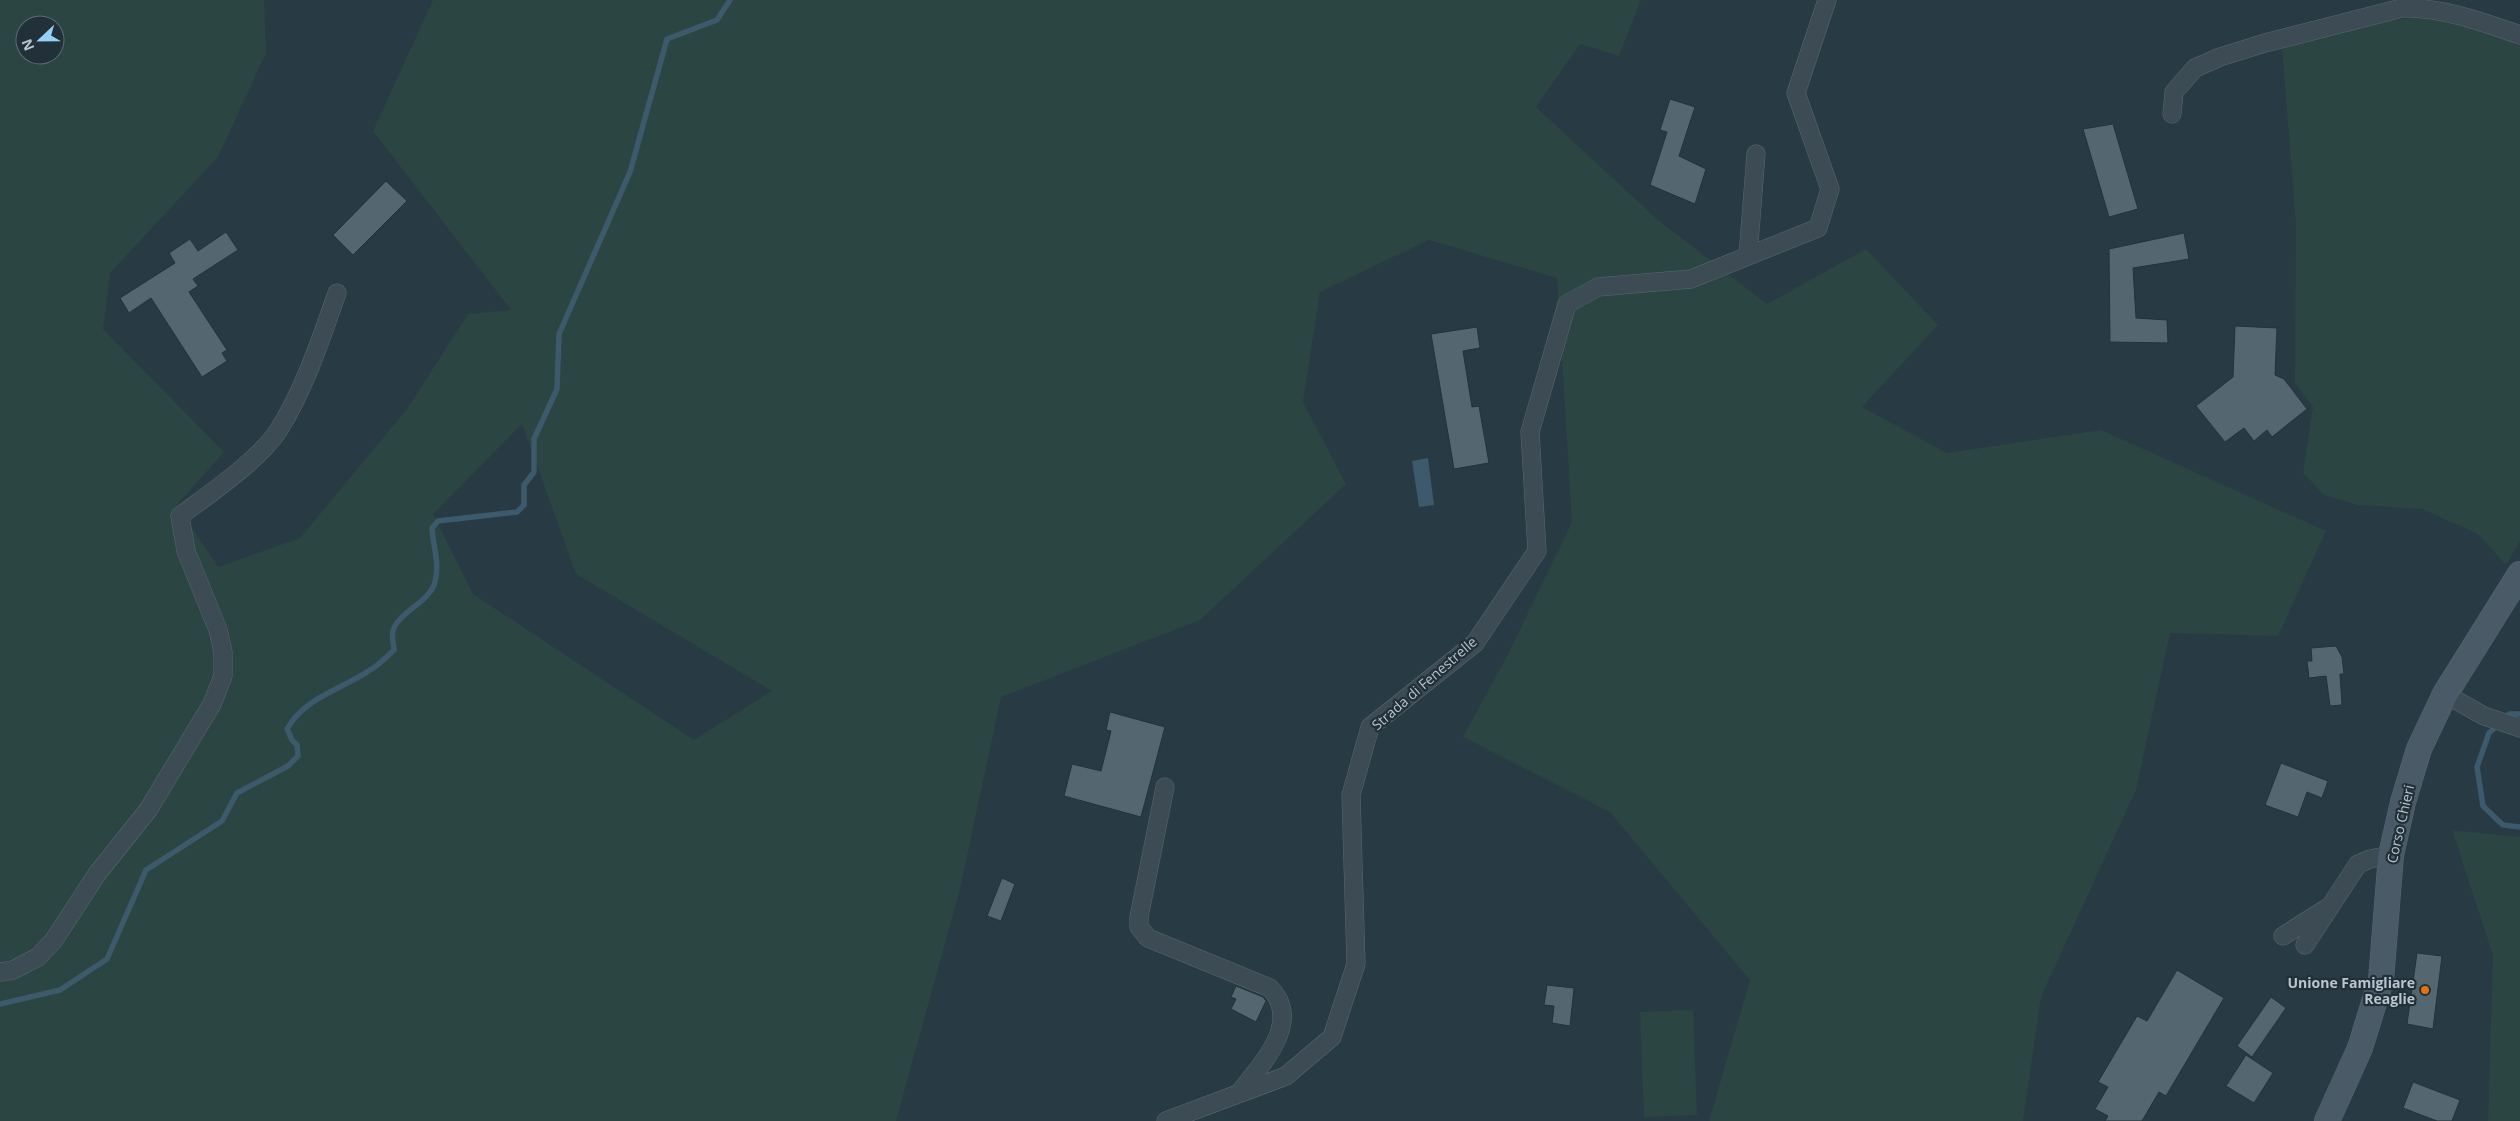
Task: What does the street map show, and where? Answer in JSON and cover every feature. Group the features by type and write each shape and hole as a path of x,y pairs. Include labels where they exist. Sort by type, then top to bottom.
{"main road":[{"name":"Corso Chieri","path":"2326,1121 2360,1048 2381,980 2391,855 2403,802 2419,749 2445,694 2520,574"}],"street":[{"name":"Strada di Fenestrelle","path":"1166,1121 1286,1076 1332,1037 1356,964 1351,795 1370,727 1475,642 1537,551 1530,432 1567,304 1598,287 1691,279 1818,228 1830,189 1796,93 1827,0"},
{"path":"2172,114 2174,92 2195,68 2220,57 2265,43 2402,8 2422,7 2520,35"},
{"path":"1748,256 1756,154"},
{"path":"0,972 13,970 38,957 54,940 97,874 148,810 212,704 223,676 223,652 218,630 186,551 180,529 180,516 261,450 277,431 318,348 337,294"},
{"path":"2445,694 2484,716 2518,728"},
{"path":"1164,787 1139,917 1139,927 1148,938 1270,988 1276,994 1282,1007 1283,1021 1277,1040 1239,1094"},
{"path":"2305,945 2358,864 2370,859 2391,855"},
{"path":"2283,936 2320,911 2330,907"}],"green space":[{"path":"0,0 264,0 266,53 218,157 110,273 103,329 224,452 177,505 218,567 300,538 407,409 468,314 511,310 373,131 433,0 1641,0 1619,56 1580,44 1536,107 1658,220 1767,304 1866,249 1938,325 1862,407 1947,453 2101,430 2326,531 2278,636 2170,633 2136,790 2041,997 2023,1121 1709,1121 1750,980 1610,812 1463,737 1508,654 1572,522 1557,278 1429,240 1320,292 1303,402 1346,484 1200,620 1001,697 960,889 896,1121 0,1121","holes":["522,424 576,574 772,691 694,740 473,594 433,514"]},
{"path":"2431,16 2520,42 2520,541 2506,565 2478,534 2422,509 2358,505 2324,495 2303,473 2313,407 2295,383 2296,224 2282,47 2365,23"},
{"path":"2452,830 2520,837 2520,1121 2488,1121 2493,955"},
{"path":"1693,1010 1697,1115 1644,1117 1640,1012"}],"water":[{"path":"1428,458 1434,505 1419,507 1412,461"}],"building":[{"path":"1670,99 1695,107 1679,156 1706,169 1695,204 1650,185 1667,132 1660,130"},
{"path":"2113,124 2138,209 2109,217 2083,129"},
{"path":"386,181 407,201 353,255 333,235"},
{"path":"226,232 238,250 193,279 198,286 189,292 227,350 222,353 227,361 202,377 151,298 129,313 120,298 175,263 169,253 190,239 198,251"},
{"path":"2184,233 2189,259 2133,268 2136,318 2167,320 2168,343 2110,342 2109,249"},
{"path":"2235,326 2277,328 2275,375 2284,379 2307,409 2272,437 2267,430 2254,441 2244,428 2225,442 2196,406 2233,377"},
{"path":"1477,327 1480,348 1463,351 1472,407 1479,406 1489,463 1454,469 1431,334"},
{"path":"2336,646 2342,657 2344,674 2340,674 2342,705 2330,706 2326,676 2309,678 2307,661 2312,661 2311,648"},
{"path":"1110,712 1165,727 1141,817 1064,796 1072,764 1101,771 1111,731 1106,730"},
{"path":"2281,763 2328,781 2322,798 2307,792 2298,817 2265,805"},
{"path":"1002,878 1015,884 1001,921 987,916"},
{"name":"Unione Famigliare Reaglie","path":"2417,953 2442,956 2433,1029 2407,1024"},
{"path":"2177,970 2224,998 2166,1096 2159,1092 2142,1121 2105,1121 2108,1116 2095,1109 2108,1087 2098,1082 2137,1016 2147,1021"},
{"path":"1547,985 1574,988 1570,1026 1552,1023 1554,1006 1544,1005"},
{"path":"1236,986 1263,997 1266,1001 1256,1022 1231,1009 1236,999 1231,997"},
{"path":"2271,997 2286,1008 2252,1057 2237,1046"},
{"path":"2246,1055 2273,1073 2254,1103 2226,1086"},
{"path":"2413,1082 2460,1100 2452,1121 2437,1121 2403,1108"}],"waterway":[{"path":"0,1004 60,990 107,959 146,870 222,821 237,793 288,766 298,756 297,745 292,740 287,729 295,718 303,709 324,695 373,668 394,650 392,635 396,625 432,589 437,568 432,528 438,521 517,512 524,505 524,485 534,472 534,439 557,389 559,334 630,172 667,39 717,20 730,0"},
{"path":"2520,714 2509,714 2489,733 2477,767 2483,806 2503,825 2520,827"}],"place":[{"name":"Unione Famigliare Reaglie","path":"2425,990"}]}
